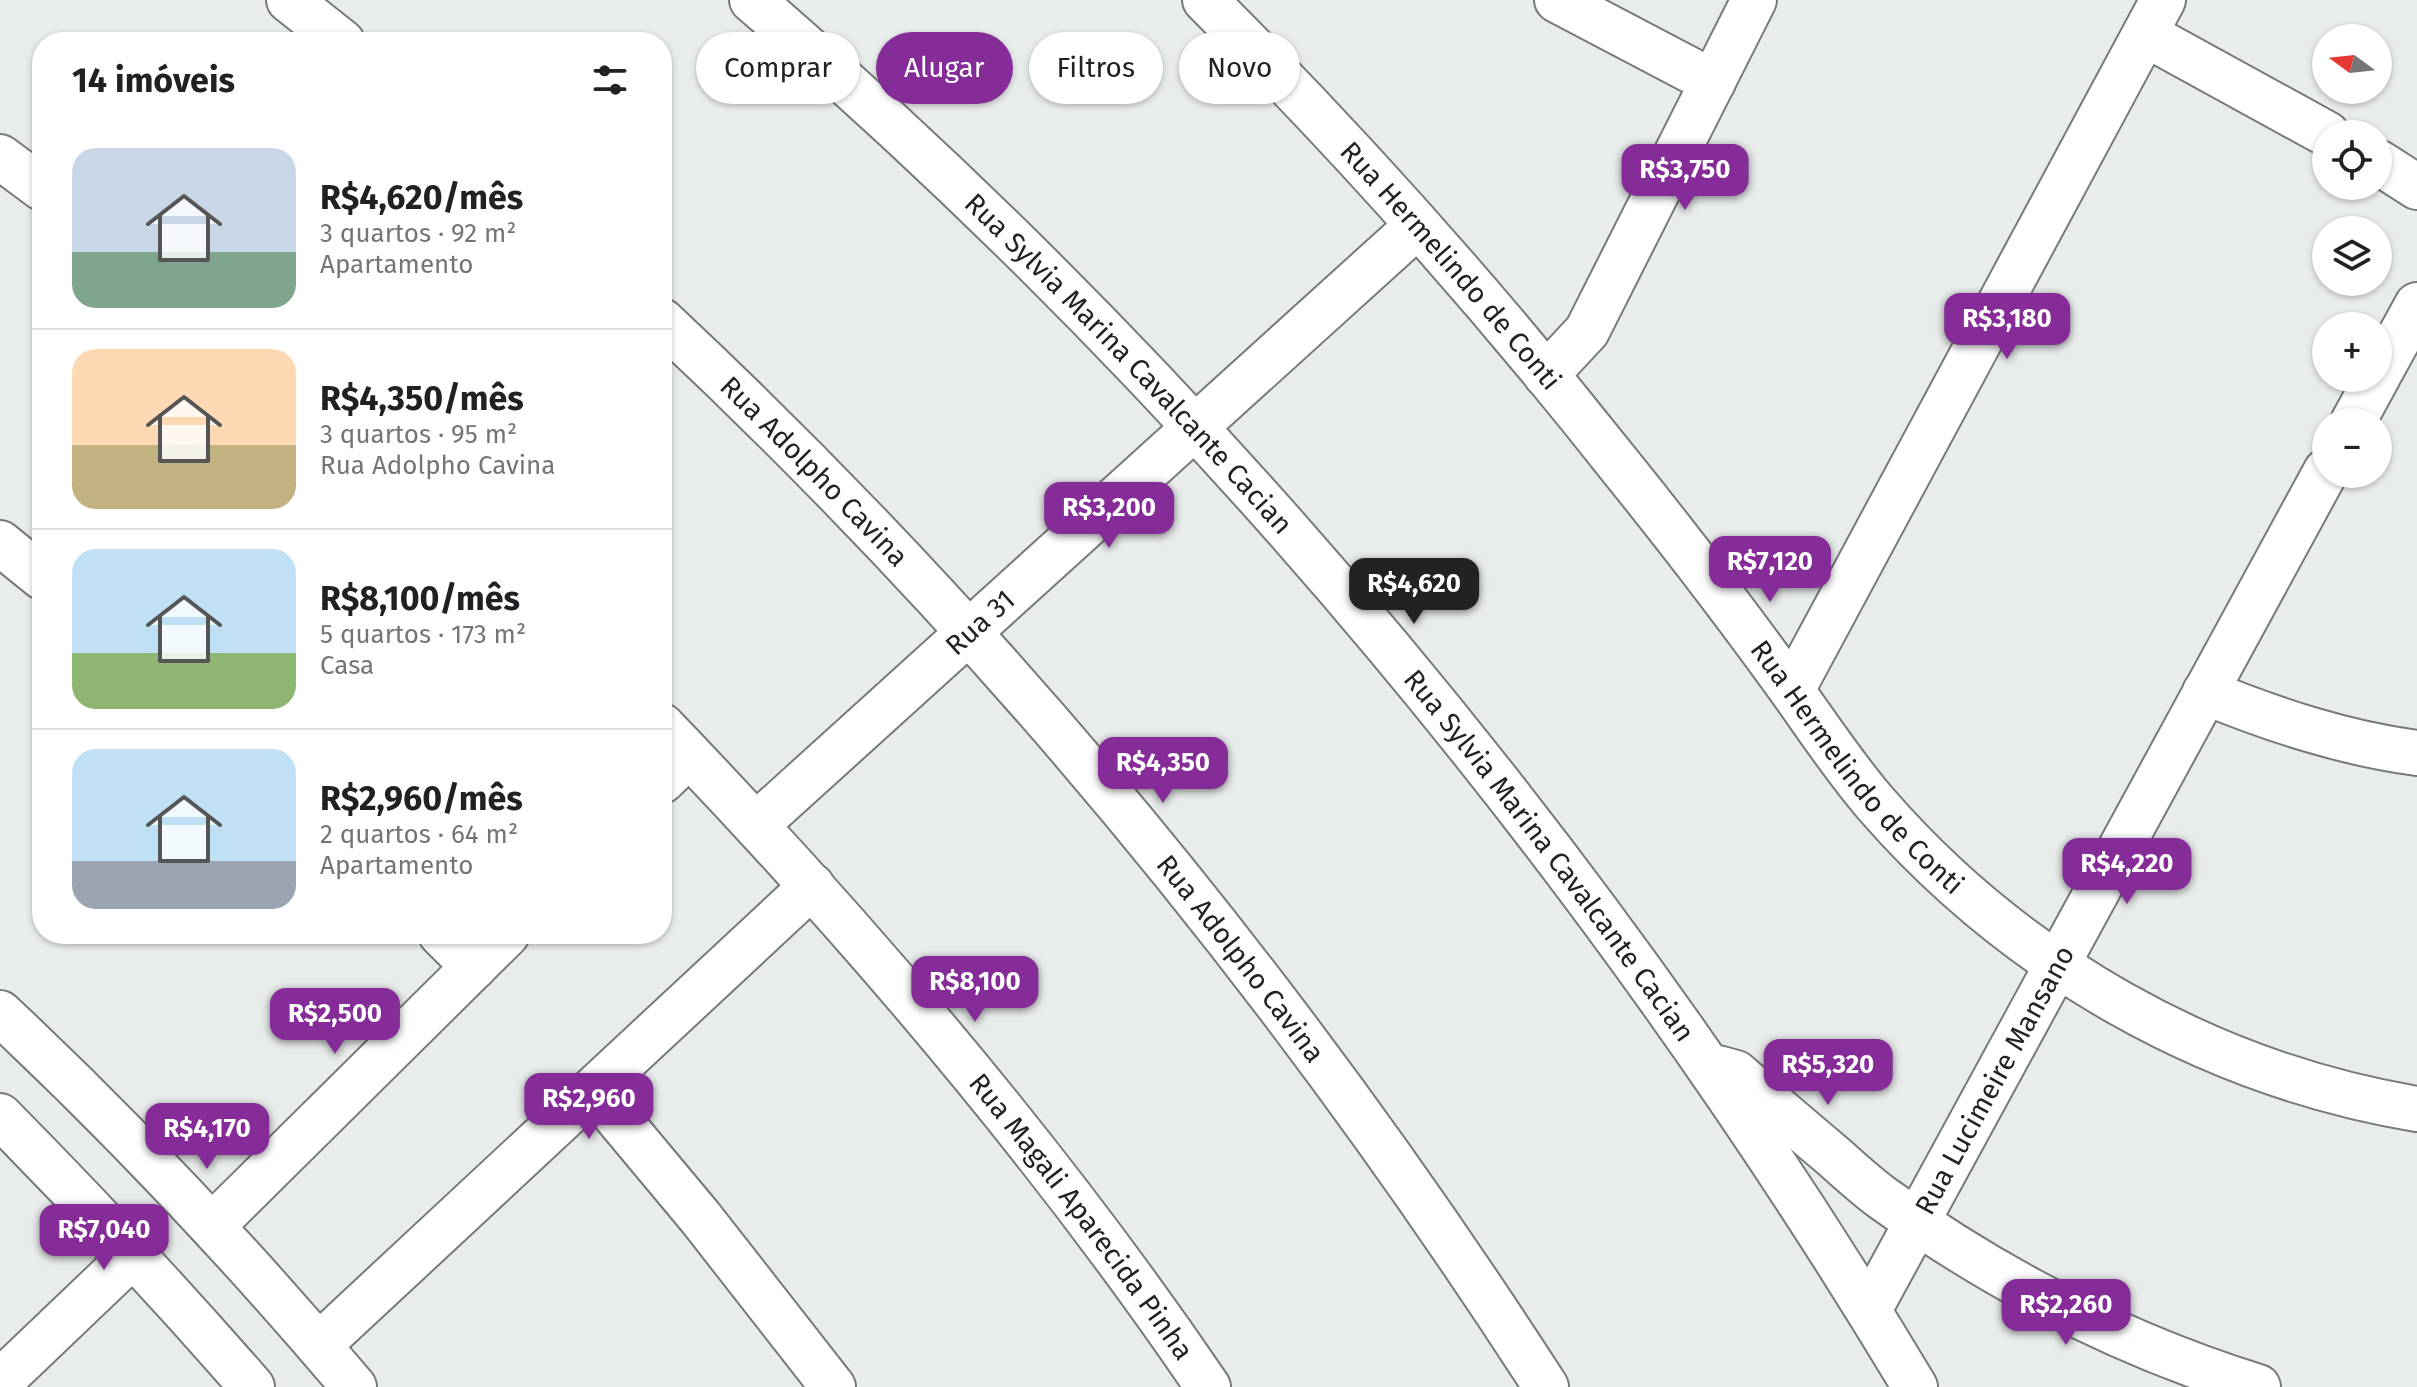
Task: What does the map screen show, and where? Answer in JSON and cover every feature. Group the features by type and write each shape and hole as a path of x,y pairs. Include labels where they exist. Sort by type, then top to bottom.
{"street":[{"path":"289,0 329,32"},
{"name":"Rua Sylvia Marina Cavalcante Cacian","path":"752,0 936,166 1070,298 1194,428 1322,571 1441,711 1555,856 1706,1064 1869,1310 1915,1387"},
{"name":"Rua Hermelindo de Conti","path":"1205,0 1352,154 1546,375 1688,551 1792,690 1831,748 1875,803 1923,855 1975,903 2088,986 2214,1050 2280,1075 2346,1094 2417,1109"},
{"path":"1557,0 1713,82"},
{"path":"1546,375 1587,331 1754,0"},
{"path":"1792,690 2154,17 2312,124"},
{"path":"0,157 32,181"},
{"path":"2392,171 2417,187"},
{"name":"Rua 31","path":"756,825 1417,226"},
{"path":"2392,351 2417,305"},
{"name":"Rua Adolpho Cavina","path":"672,330 844,500 969,632 1166,862 1290,1018 1389,1153 1546,1387"},
{"name":"Rua Lucimeire Mansano","path":"1869,1310 2317,488"},
{"path":"0,543 32,569"},
{"path":"2205,692 2267,717 2331,736 2417,753"},
{"name":"Rua Magali Aparecida Pinha","path":"672,755 756,825 872,954 984,1088 1091,1225 1208,1387"},
{"path":"319,1345 812,886"},
{"path":"451,944 474,967"},
{"path":"212,1226 497,944"},
{"path":"0,1013 212,1226 354,1387"},
{"path":"1706,1064 1736,1073 1881,1197 2010,1280 2078,1316 2148,1347 2258,1387"},
{"path":"594,1090 700,1217 833,1387"},
{"path":"0,1116 134,1254 248,1386"},
{"path":"0,1382 134,1254"}]}
